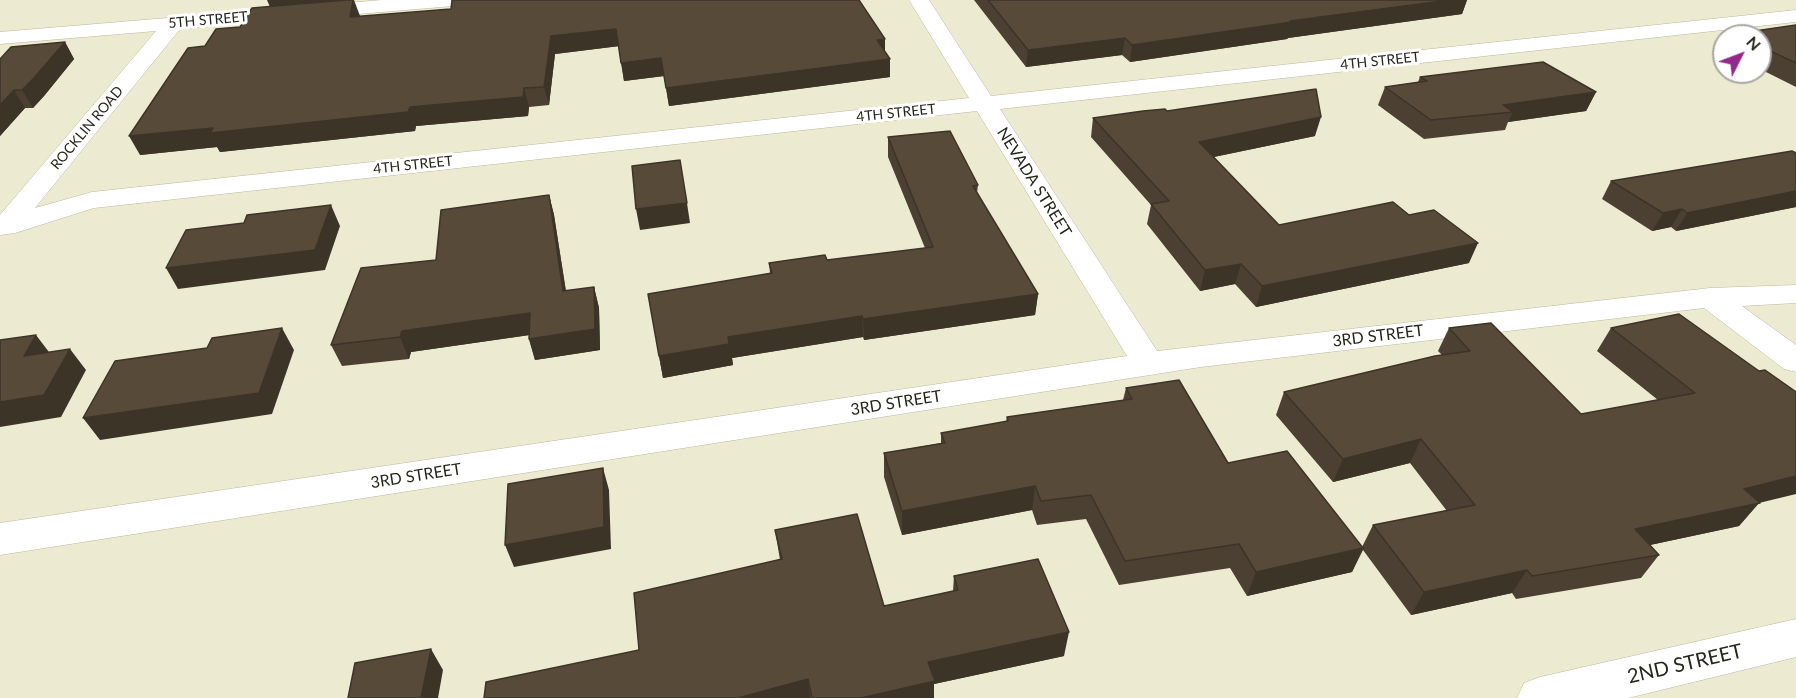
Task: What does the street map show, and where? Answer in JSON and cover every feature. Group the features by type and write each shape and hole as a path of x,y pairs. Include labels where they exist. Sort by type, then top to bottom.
{"street":[{"name":"5TH STREET","path":"0,38 453,0"},
{"name":"NEVADA STREET","path":"919,0 1149,365"},
{"name":"4TH STREET","path":"2,228 92,200 1796,16"},
{"name":"ROCKLIN ROAD","path":"2,228 174,23"},
{"name":"3RD STREET","path":"0,539 1201,356 1710,298 1796,294"},
{"path":"1710,298 1796,362"},
{"name":"2ND STREET","path":"1539,698 1796,638"}],"building":[{"path":"353,0 350,17 451,9 452,0 859,0 885,39 877,40 890,59 666,88 661,58 621,63 616,29 551,36 544,87 524,88 523,97 410,107 408,112 210,133 213,128 129,136 188,48 205,46 216,29 240,27 252,8"},
{"path":"988,0 1450,0 1132,45 1125,38 1028,50"},
{"path":"1796,25 1796,63 1772,52 1772,28"},
{"path":"65,42 22,90 14,90 0,105 0,59 11,47"},
{"path":"1543,62 1596,92 1503,105 1513,112 1431,120 1385,87 1427,81 1420,77"},
{"path":"1316,89 1321,117 1199,142 1279,225 1393,202 1409,215 1434,210 1478,243 1262,286 1241,264 1205,270 1151,204 1169,201 1093,118 1143,111 1165,109 1167,111"},
{"path":"950,131 978,185 973,186 1038,294 863,319 862,316 728,337 729,344 659,356 648,294 772,273 769,263 825,255 827,260 933,247 888,137"},
{"path":"1792,151 1796,153 1796,191 1687,213 1682,209 1663,213 1611,181"},
{"path":"680,160 687,203 636,209 632,166"},
{"path":"549,195 563,291 594,287 595,329 529,339 530,313 402,331 400,337 331,345 361,268 436,260 441,210"},
{"path":"331,205 315,250 166,268 186,230 244,223 247,215"},
{"path":"1679,314 1759,371 1765,370 1796,392 1796,476 1744,489 1760,503 1635,529 1659,555 1532,576 1527,570 1424,592 1373,525 1475,505 1421,439 1343,459 1284,392 1435,356 1470,351 1449,328 1491,323 1581,414 1695,393 1611,328"},
{"path":"282,328 259,393 83,418 115,361 207,348 212,338"},
{"path":"36,335 24,356 70,349 44,395 0,402 0,340"},
{"path":"1179,380 1228,463 1287,451 1363,548 1256,572 1239,544 1125,561 1091,495 1041,501 1035,486 902,511 884,453 945,443 941,433 1008,421 1007,417 1132,399 1126,388"},
{"path":"603,468 604,527 505,545 508,484"},
{"path":"857,514 884,606 958,590 954,576 1038,559 1069,632 928,662 935,681 861,698 812,698 808,679 738,698 484,698 486,682 639,650 634,593 782,559 775,530"},
{"path":"431,649 421,698 348,698 355,663"}]}
